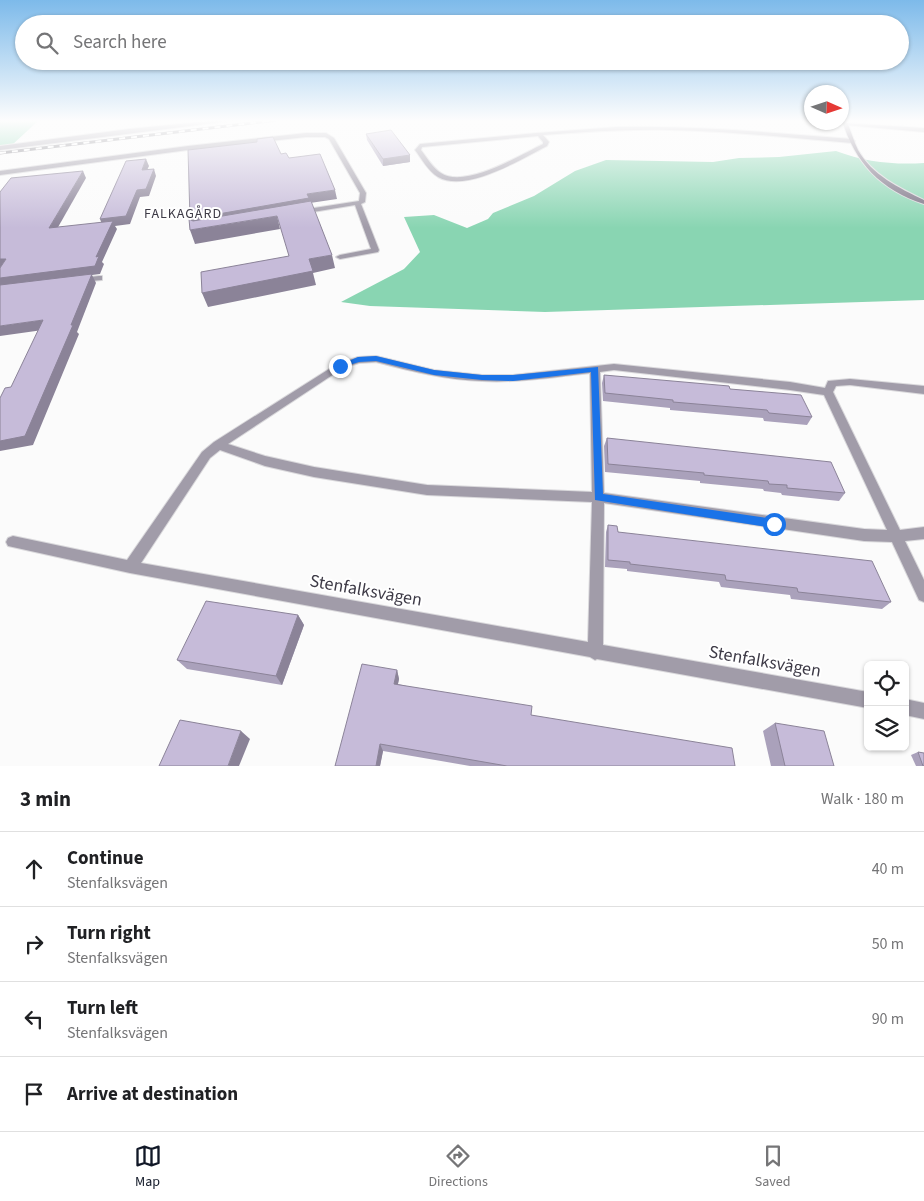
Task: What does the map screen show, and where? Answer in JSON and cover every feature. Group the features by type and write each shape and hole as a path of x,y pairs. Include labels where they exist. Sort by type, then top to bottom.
{"street":[{"path":"0,173 130,156"},
{"path":"295,214 362,202 363,193 341,156"},
{"path":"423,156 439,175 458,178 482,174 523,156"},
{"path":"859,156 870,171 887,184 924,202"},
{"path":"340,256 375,250 357,203"},
{"path":"71,282 99,278"},
{"path":"130,567 206,455 218,445 340,366 358,360 376,359 434,373 482,378 513,378 614,367 790,386 828,392"},
{"path":"595,369 598,497 595,652"},
{"path":"924,390 850,382 832,383 828,392 924,595"},
{"path":"218,445 265,461 314,472 427,490 598,497 854,534 896,536 924,533"},
{"name":"Stenfalksvägen","path":"13,542 130,567 864,699"},
{"path":"909,708 924,711"}],"green space":[{"path":"851,156 880,162 924,163 924,300 545,312 370,306 341,302 404,269 420,252 404,217 434,215 467,228 488,219 493,213 534,196 575,171 606,160 713,162 739,158"}],"building":[{"path":"188,156 288,156 289,158 321,156 335,190 307,194 309,198 190,219"},
{"path":"381,156 405,156 383,159"},
{"path":"146,159 142,170 154,169 146,189 137,190 126,216 100,219 126,161"},
{"path":"83,171 49,228 113,221 96,257 99,256 95,266 0,278 0,268 6,259 0,259 0,192 11,178"},
{"path":"311,201 332,255 309,259 313,271 202,293 201,272 289,256 277,216 190,230 189,219 193,221"},
{"path":"92,274 71,325 73,325 25,436 0,441 0,398 5,388 11,387 43,320 0,326 0,285"},
{"path":"604,375 729,386 730,389 801,395 812,417 769,413 767,410 673,402 673,400 605,393"},
{"path":"607,438 831,462 845,493 787,488 787,485 769,484 768,481 704,475 704,473 608,464"},
{"path":"608,525 617,526 618,532 872,561 891,602 798,592 797,588 726,580 725,575 608,560"},
{"path":"206,601 298,615 276,676 177,660"},
{"path":"362,664 397,670 394,684 532,706 531,715 732,748 735,766 507,766 380,744 376,766 335,766"},
{"path":"180,720 241,731 228,766 159,766"},
{"path":"775,723 824,731 834,766 785,766"},
{"path":"918,752 924,753 924,766 923,766"}],"district":[{"name":"FALKAGÅRD","path":"183,213"}],"route":[{"path":"340,366 358,360 376,359 434,373 482,378 513,378 595,369 598,497 774,524"}]}
